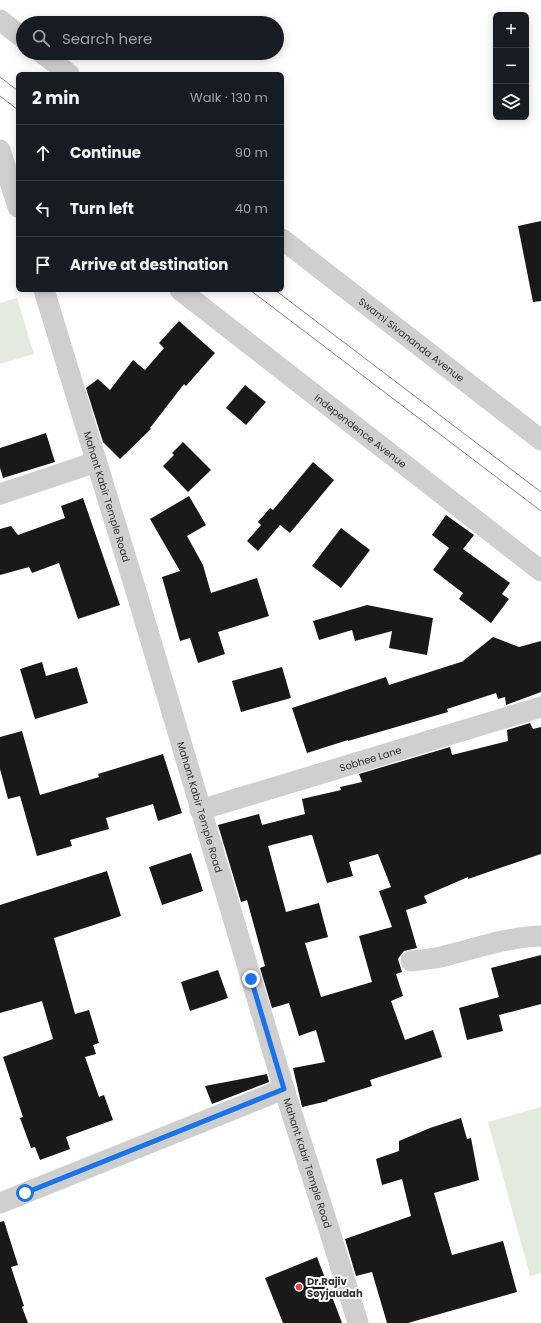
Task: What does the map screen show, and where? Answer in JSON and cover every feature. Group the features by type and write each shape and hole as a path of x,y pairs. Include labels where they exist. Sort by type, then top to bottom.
{"street":[{"path":"0,20 16,33"},
{"path":"51,60 66,72"},
{"path":"0,149 16,161"},
{"path":"0,149 16,201"},
{"name":"Swami Sivananda Avenue","path":"284,241 541,440"},
{"name":"Mahant Kabir Temple Road","path":"45,292 136,590 284,1089 358,1323"},
{"name":"Independence Avenue","path":"183,292 541,571"},
{"path":"0,494 96,462"},
{"name":"Sobhee Lane","path":"200,810 541,707"},
{"path":"411,961 440,957 526,936 541,936"},
{"path":"0,1203 284,1089"}],"shaded area":[{"path":"17,298 34,354 0,364 0,303"},
{"path":"541,1107 541,1273 530,1276 488,1122"}],"building":[{"path":"541,221 541,301 533,302 518,226"},
{"path":"179,321 215,353 186,386 184,384 150,428 151,429 120,459 103,442 86,388 98,379 110,390 133,360 145,370 164,348 159,343"},
{"path":"245,385 266,402 246,425 226,408"},
{"path":"46,433 55,462 3,478 0,468 0,448"},
{"path":"183,442 211,470 188,492 163,466 174,455 172,453"},
{"path":"313,462 334,480 290,533 280,525 258,551 247,541 261,525 258,522 270,508 273,510"},
{"path":"189,496 206,525 187,536 203,565 211,593 257,578 269,616 218,632 225,654 198,663 190,638 180,641 162,577 180,571 150,519"},
{"path":"83,498 120,605 78,619 59,563 32,573 29,567 0,575 0,529 11,526 18,535 65,518 61,506"},
{"path":"446,515 474,535 463,549 510,583 502,594 509,599 491,623 459,599 463,593 433,570 449,548 432,535"},
{"path":"341,528 370,550 341,588 312,566"},
{"path":"367,605 433,618 427,655 389,648 392,631 355,641 352,630 319,640 313,621"},
{"path":"493,637 519,647 541,641 541,692 506,705 505,697 498,699 496,693 447,709 448,712 307,753 292,708 386,677 389,685 464,661"},
{"path":"42,662 46,676 77,667 88,703 35,719 20,669"},
{"path":"282,667 291,698 241,712 232,681"},
{"path":"530,723 533,729 541,727 541,854 468,879 468,877 424,896 427,903 406,910 417,948 404,951 398,959 402,972 396,974 403,996 391,1001 405,1040 433,1030 442,1057 370,1080 372,1086 327,1100 328,1101 302,1107 293,1068 325,1062 316,1030 299,1036 289,1003 272,1008 260,968 265,966 247,900 241,902 218,825 259,814 262,825 305,814 302,799 341,790 340,787 362,782 359,774 450,747 452,755 508,741 507,730","holes":["312,835 327,883 353,876 349,862 378,854 391,887 379,891 392,927 359,936 372,982 321,997 305,943 328,937 319,903 286,912 268,846"]},
{"path":"22,731 40,795 99,777 98,774 163,754 182,813 158,821 153,804 106,818 109,829 70,840 72,846 37,856 20,796 8,799 0,769 0,737"},
{"path":"191,853 203,891 162,905 149,867"},
{"path":"107,871 121,916 54,938 75,1014 89,1010 99,1043 93,1045 96,1054 85,1057 99,1097 104,1095 113,1120 66,1137 70,1149 40,1160 35,1147 31,1148 20,1118 23,1117 3,1057 53,1039 42,1001 0,1013 0,905"},
{"path":"541,955 541,1004 499,1015 503,1031 467,1040 459,1008 499,997 491,968"},
{"path":"218,970 228,998 190,1011 181,982"},
{"path":"267,1074 269,1082 212,1104 205,1086"},
{"path":"461,1118 467,1139 471,1138 479,1180 434,1193 452,1255 503,1241 517,1292 408,1323 387,1323 372,1272 356,1276 345,1239 411,1216 402,1179 382,1185 376,1159 399,1151 399,1141 430,1128"},
{"path":"4,1221 18,1265 11,1267 28,1323 0,1323 0,1222"},
{"name":"Dr.Rajiv Soyjaudah","path":"317,1257 342,1323 283,1323 265,1278"}],"tram line":[{"path":"0,77 16,89"},
{"path":"0,96 16,108"},
{"path":"253,292 541,511"},
{"path":"278,292 541,492"}],"place":[{"name":"Dr.Rajiv Soyjaudah","path":"299,1287"}],"route":[{"path":"25,1193 284,1089 251,979"}]}
